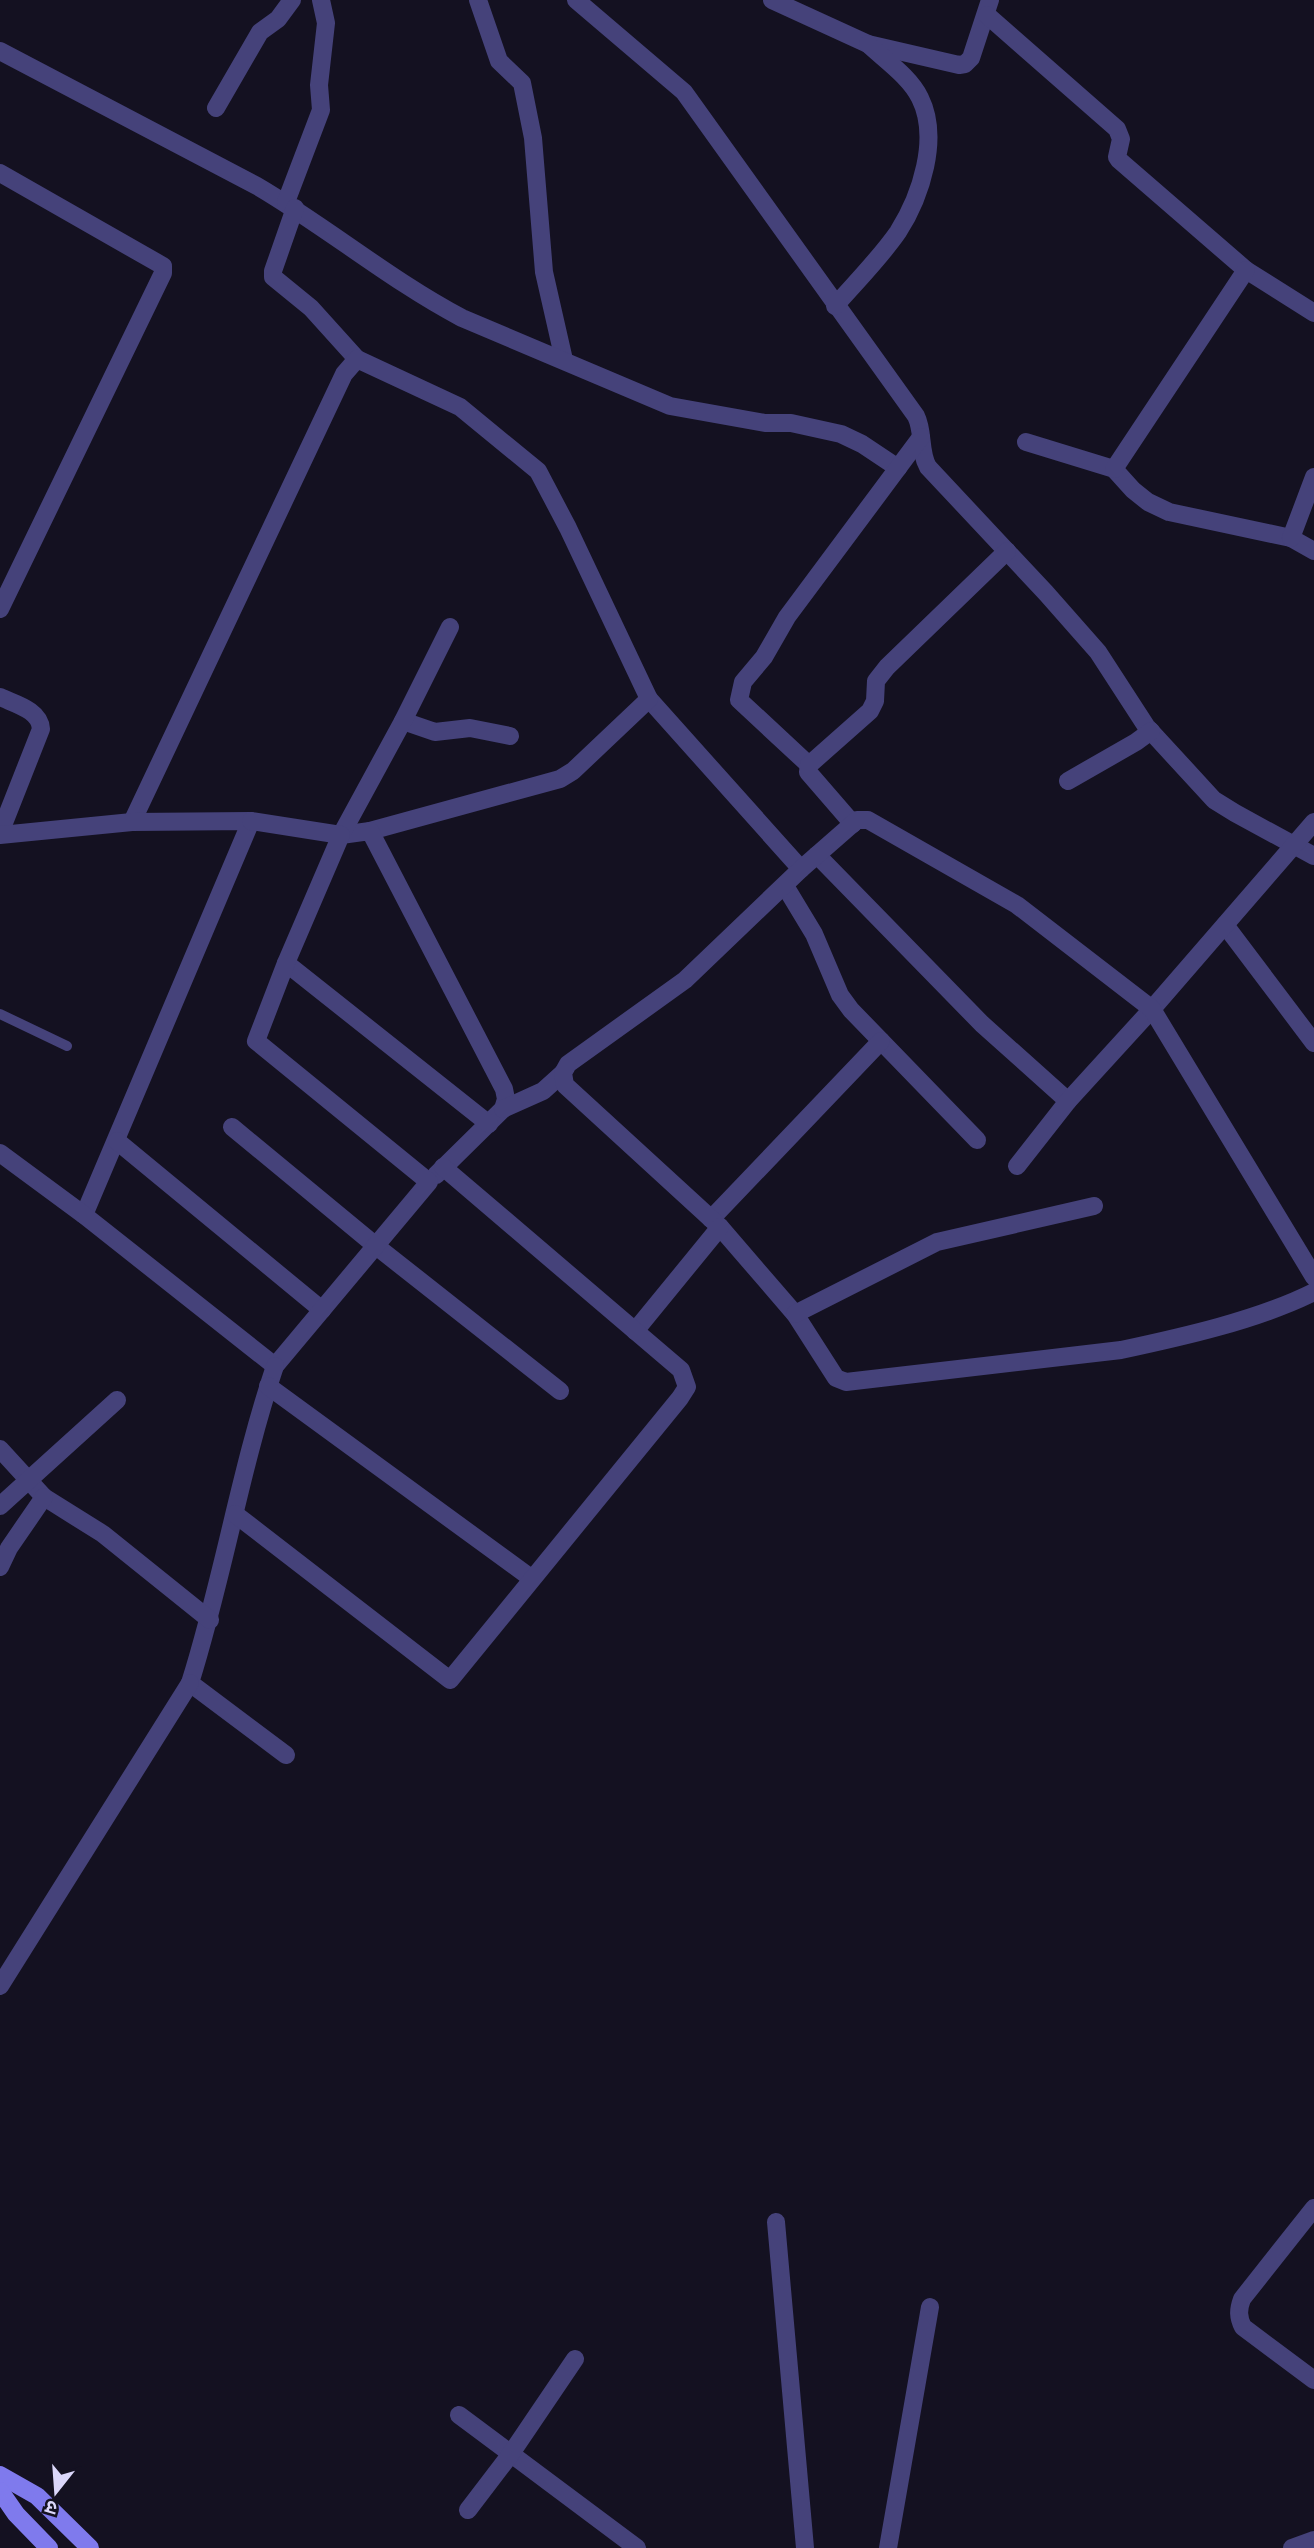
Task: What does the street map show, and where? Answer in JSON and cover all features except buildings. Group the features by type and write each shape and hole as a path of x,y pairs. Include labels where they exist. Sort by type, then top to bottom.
{"main road":[{"path":"0,2475 37,2496 90,2548"},
{"path":"0,2491 16,2514 49,2548"}],"street":[{"path":"216,108 260,32 278,19 292,0"},
{"path":"321,0 326,23 319,85 321,110 290,205 273,277 310,309 357,359 460,407 538,471 649,699 800,869"},
{"path":"478,0 499,61 522,83 533,138 544,272 564,360"},
{"path":"576,0 684,92 916,416 928,467 1098,652 1150,731 1214,800 1314,856"},
{"path":"772,0 868,44 959,65 965,64 971,58 988,8 1117,129 1121,139 1117,157 1119,160 1246,270 1314,313"},
{"path":"835,306 898,232 927,161 927,116 921,99 907,80 868,44"},
{"path":"2,58 290,205 436,304 462,318 670,406 765,423 791,423 841,435 862,444 898,468"},
{"path":"0,173 163,266 163,273 0,609"},
{"path":"1114,469 1246,270"},
{"path":"132,822 344,374 357,359"},
{"path":"853,824 808,772 808,765 739,700 739,692 743,682 764,657 787,617 921,437"},
{"path":"1026,442 1114,469 1148,502 1169,512 1291,538 1314,551"},
{"path":"1291,538 1314,477"},
{"path":"808,765 870,711 875,701 876,681 887,667 1007,551"},
{"path":"429,1182 258,1044 256,1036 341,835 450,627"},
{"path":"0,697 31,711 38,719 41,729 0,834 132,822 251,821 341,835 370,831 560,779 573,771 649,699"},
{"path":"403,721 435,732 470,728 510,736"},
{"path":"1069,781 1150,731"},
{"path":"0,1986 190,1683 210,1620 275,1366 429,1182 503,1109 543,1091 563,1073 568,1064 685,980 800,869 862,818 1017,905 1152,1009 1314,1277"},
{"path":"85,1215 251,821"},
{"path":"1017,1166 1068,1101 1152,1009 1314,822"},
{"path":"370,831 504,1089 506,1099 503,1109"},
{"path":"817,855 982,1024 1068,1101"},
{"path":"785,886 814,934 840,995 977,1140"},
{"path":"1225,925 1314,1043"},
{"path":"286,963 489,1124"},
{"path":"635,1331 716,1223 881,1041"},
{"path":"563,1073 565,1086 716,1223 794,1314 836,1378 846,1382 1121,1350 1246,1318 1281,1307 1314,1292"},
{"path":"232,1127 376,1246 560,1391"},
{"path":"117,1141 322,1310"},
{"path":"0,1153 85,1215 275,1366"},
{"path":"235,1514 450,1680 687,1387 681,1370 443,1167"},
{"path":"794,1314 937,1242 1094,1206"},
{"path":"268,1386 531,1578"},
{"path":"0,1506 117,1400"},
{"path":"0,1449 44,1497 103,1534 210,1620"},
{"path":"0,1567 9,1548 44,1497"},
{"path":"190,1683 286,1755"},
{"path":"1314,2208 1242,2299 1238,2318 1243,2327 1314,2380"},
{"path":"776,2221 805,2548"},
{"path":"888,2548 930,2306"},
{"path":"468,2510 510,2455 575,2359"},
{"path":"459,2415 637,2548"},
{"path":"1292,2548 1314,2540"}],"lane":[{"path":"0,1014 66,1046"}]}
